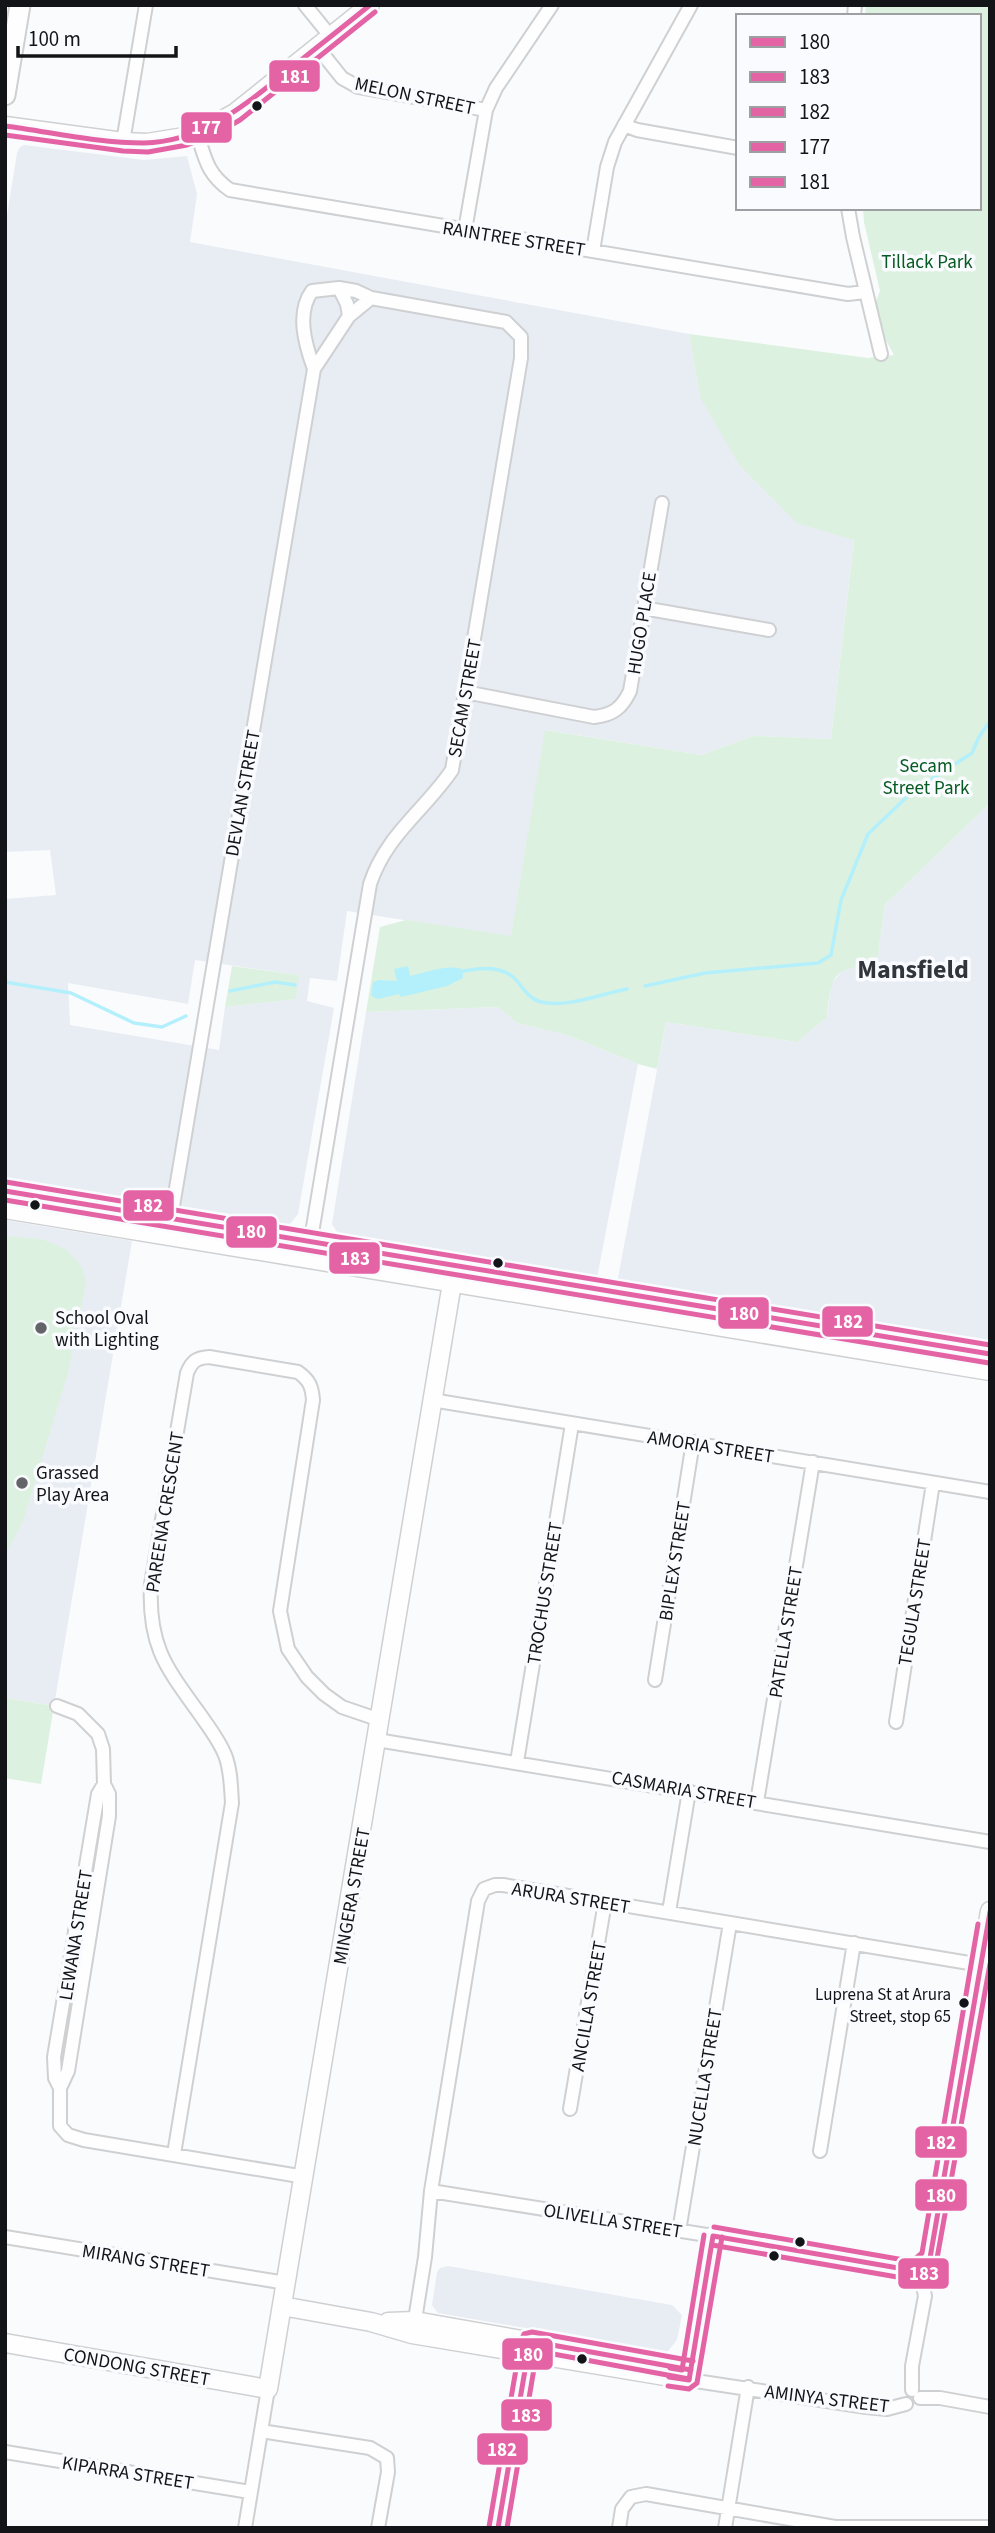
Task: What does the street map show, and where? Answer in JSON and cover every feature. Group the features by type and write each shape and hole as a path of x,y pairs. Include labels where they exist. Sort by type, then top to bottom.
{"main road":[{"path":"5,95 20,5"}],"street":[{"path":"123,142 146,5"},
{"name":"MELON STREET","path":"305,5 342,78 358,87 486,110"},
{"path":"5,126 123,142 171,141 197,132 235,113 370,5"},
{"path":"465,230 486,110 496,88 552,5"},
{"path":"593,251 607,167 624,125 691,5"},
{"path":"624,125 637,130 736,148"},
{"name":"RAINTREE STREET","path":"197,132 209,172 230,190 848,294 866,292"},
{"path":"848,210 881,354"},
{"path":"339,288 356,291 371,298"},
{"path":"339,288 349,316"},
{"name":"DEVLAN STREET","path":"314,369 307,350 303,318 305,301 312,291 339,288"},
{"name":"DEVLAN STREET","path":"171,1218 314,369 349,316 371,298"},
{"name":"SECAM STREET","path":"309,1249 370,884 377,861 452,770 522,358 521,337 506,323 371,298"},
{"name":"HUGO PLACE","path":"465,692 594,717 615,712 630,691 662,503"},
{"path":"643,608 769,630"},
{"path":"5,1191 171,1218 309,1249"},
{"path":"5,1209 309,1249 835,1336 990,1354"},
{"name":"MINGERA STREET","path":"246,2528 454,1273"},
{"path":"835,1336 990,1371"},
{"name":"PAREENA CRESCENT","path":"174,2154 232,1803 231,1780 225,1756 212,1731 167,1669 155,1643 149,1614 151,1584 187,1373 191,1363 197,1358 208,1357 298,1372 308,1379 313,1400 280,1611 285,1636 288,1649 300,1668 324,1694 342,1707 380,1720"},
{"name":"AMORIA STREET","path":"432,1400 990,1492"},
{"name":"TROCHUS STREET","path":"517,1762 572,1424"},
{"name":"BIPLEX STREET","path":"655,1680 693,1442"},
{"name":"PATELLA STREET","path":"757,1802 813,1462"},
{"name":"TEGULA STREET","path":"896,1722 933,1483"},
{"name":"LEWANA STREET","path":"57,1706 78,1714 98,1734 103,1749 104,1783 98,1794 54,2057 55,2078 60,2088 60,2126 68,2135 84,2140 304,2178"},
{"name":"CASMARIA STREET","path":"377,1740 990,1842"},
{"path":"669,1912 689,1791"},
{"name":"ARURA STREET","path":"414,2328 431,2191 481,1891 495,1885 981,1965"},
{"name":"ANCILLA STREET","path":"570,2109 606,1902"},
{"path":"989,1920 933,2249 930,2258 919,2267 925,2296 912,2366 916,2394 990,2407"},
{"name":"NUCELLA STREET","path":"679,2231 730,1923"},
{"path":"820,2151 854,1943"},
{"name":"OLIVELLA STREET","path":"431,2191 904,2269 919,2267"},
{"path":"690,2375 713,2236"},
{"name":"MIRANG STREET","path":"5,2237 286,2283"},
{"name":"AMINYA STREET","path":"282,2306 866,2407 887,2409 906,2404 916,2405 916,2394"},
{"name":"CONDONG STREET","path":"5,2343 268,2389"},
{"path":"498,2528 528,2347"},
{"path":"725,2528 748,2388"},
{"path":"261,2431 370,2448 387,2458 388,2472 378,2528"},
{"name":"KIPARRA STREET","path":"5,2452 250,2492"},
{"path":"619,2528 622,2509 631,2497 646,2494 835,2527 990,2527"}],"shaded area":[{"path":"24,145 144,160 187,156 197,194 190,242 689,334 700,397 797,522 854,539 831,739 753,736 701,755 546,730 511,937 347,911 337,981 310,978 307,1001 334,1008 298,1214 291,1223 283,1227 5,1180 5,899 56,895 50,850 5,852 5,228 20,147","holes":["195,960 298,975 295,999 225,1007 219,1050 70,1025 68,983 188,1004"]},
{"path":"990,803 990,1343 617,1283 666,1022 797,1042 827,1017 831,984 843,970 877,961 885,905"},
{"path":"498,1007 517,1023 567,1035 638,1064 597,1278 339,1235 332,1224 366,1012"},
{"path":"5,1220 132,1241 54,1706 5,1698"},
{"path":"448,2266 672,2305 682,2315 677,2340 668,2351 658,2351 438,2313 432,2305 437,2272"}],"green space":[{"path":"866,5 990,5 990,803 885,905 877,961 851,968 837,976 831,990 827,1017 797,1042 666,1022 657,1069 567,1035 517,1023 498,1007 366,1012 380,927 406,920 511,936 545,730 701,755 753,736 831,739 854,540 797,523 739,465 700,397 689,334 868,358 894,355 871,313 880,291 863,210 981,210 981,14 865,14"},
{"path":"232,966 299,975 296,999 225,1007"},
{"name":"School Oval with Lighting","path":"5,1236 41,1239 66,1249 82,1267 86,1282 68,1373 23,1521 5,1556"},
{"path":"5,1698 54,1706 41,1784 5,1778"}],"water":[{"path":"408,966 410,976 450,967 462,969 463,978 447,986 401,997 399,994 378,999 371,996 373,982 397,981 394,969"}],"waterway":[{"path":"645,986 705,973 818,963 831,955 841,900 868,834 912,792 972,753 990,721"},
{"path":"460,972 494,969 507,973 532,998 541,1002 573,1002 627,989"},
{"path":"5,982 71,993 134,1023 162,1027 186,1016"},
{"path":"230,991 275,982 295,985"}],"transit line":[{"name":"177","path":"5,126 127,143 165,141 186,136 240,108 370,5"},
{"name":"181","path":"5,135 123,151 148,152 187,145 212,136 240,120 375,12"},
{"name":"182","path":"6,1182 990,1345"},
{"name":"180","path":"5,1191 990,1354"},
{"name":"183","path":"5,1200 989,1363"},
{"name":"180","path":"713,2236 904,2269 919,2267 930,2258 990,1912"},
{"name":"182","path":"714,2227 904,2260 915,2259 922,2253 978,1924"},
{"name":"183","path":"712,2245 903,2278 922,2275 936,2264 990,1964"},
{"name":"182","path":"670,2368 682,2370 704,2235"},
{"name":"180","path":"669,2377 689,2380 713,2236"},
{"name":"183","path":"668,2386 689,2389 697,2383 722,2237"},
{"name":"182","path":"489,2527 524,2334 532,2332 693,2361"},
{"name":"180","path":"498,2528 530,2341 691,2370"},
{"name":"183","path":"507,2528 537,2351 689,2379"}],"place":[{"name":"School Oval with Lighting","path":"41,1328"},
{"name":"Grassed Play Area","path":"22,1483"},
{"name":"Luprena St at Arura Street, stop 65","path":"964,2003"}],"district":[{"name":"Mansfield","path":"913,969"}],"park label":[{"name":"Tillack Park","path":"927,261"},
{"name":"Secam Street Park","path":"926,776"}]}
